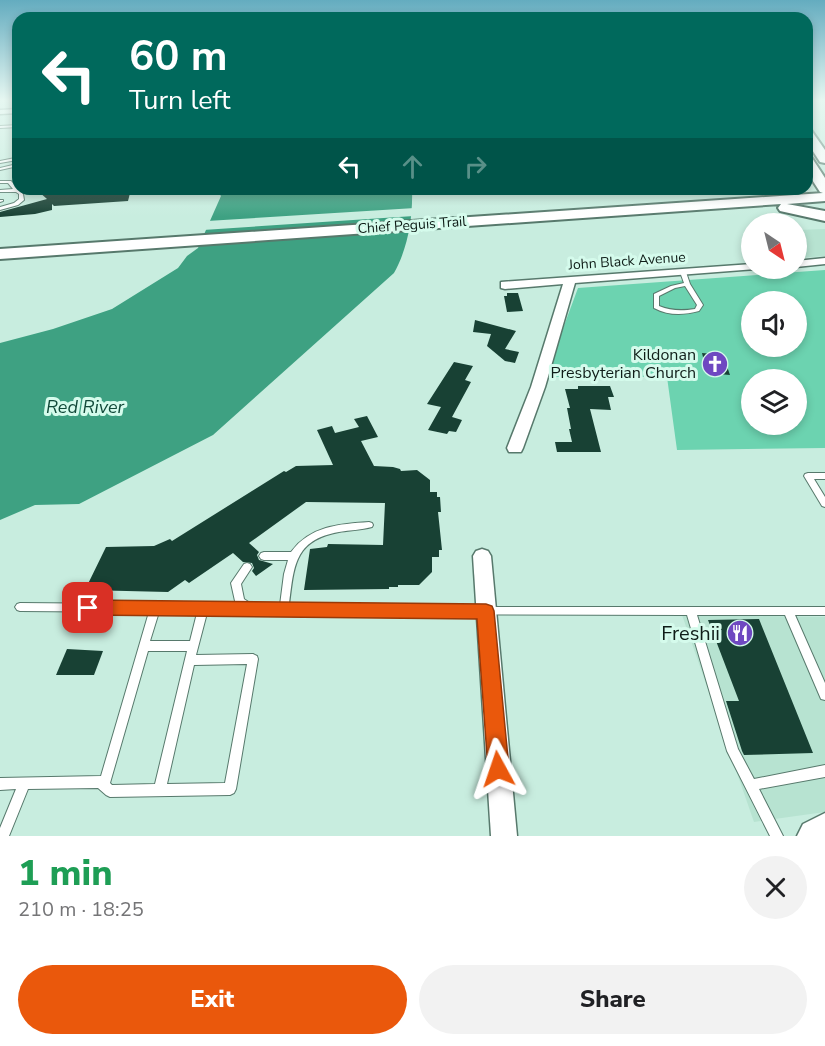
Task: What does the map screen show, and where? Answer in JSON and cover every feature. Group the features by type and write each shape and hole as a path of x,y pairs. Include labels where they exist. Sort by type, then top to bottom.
{"main road":[{"path":"813,142 825,159"},
{"path":"813,170 825,188"},
{"path":"741,197 745,195"},
{"name":"Chief Peguis Trail","path":"741,197 752,195"},
{"path":"741,197 825,216"},
{"name":"Chief Peguis Trail","path":"0,254 506,213 741,197 825,197"},
{"name":"Chief Peguis Trail","path":"0,241 109,233 506,213"}],"street":[{"path":"807,263 825,261"},
{"name":"John Black Avenue","path":"506,285 741,268"},
{"path":"515,448 538,387 570,280"},
{"path":"482,556 504,836"},
{"path":"815,836 825,830"}],"lane":[{"path":"0,209 16,204 22,199 20,195"},
{"path":"683,272 687,284 700,305 697,310 686,313 663,311 656,307 656,295 673,287 687,284"},
{"path":"825,476 808,476 825,504"},
{"path":"284,610 293,556 312,538 325,532 369,525"},
{"path":"264,556 293,556"},
{"path":"247,567 236,583 240,601 252,609"},
{"path":"20,607 825,611"},
{"path":"104,785 155,608"},
{"path":"159,791 203,609"},
{"path":"691,611 733,751 777,836"},
{"path":"788,611 824,689"},
{"path":"144,646 193,646"},
{"path":"0,784 100,782 110,791 230,789 253,659 189,660"},
{"path":"751,785 825,771"},
{"path":"3,836 24,783"}],"shaded area":[{"path":"825,229 825,256 807,257 807,230"},
{"path":"825,270 825,448 677,450 667,377 545,377 578,288 741,276 741,279 807,279 807,271"},
{"path":"682,615 825,617 825,812 754,822"}],"water":[{"name":"Red River","path":"412,195 412,210 406,243 394,273 213,435 79,504 35,505 0,520 0,343 53,329 112,309 178,268 187,256 198,248 221,196"}],"pier":[{"path":"415,208 414,216 203,230 207,221"}],"building":[{"path":"42,195 130,195 128,201 54,206 52,204 52,210 0,217 0,212 47,199"},
{"path":"507,293 518,293 523,311 507,312 504,296 507,296"},
{"path":"475,320 516,331 505,349 519,352 515,363 505,361 487,346 491,334 473,332"},
{"name":"Kildonan Presbyterian Church","path":"702,353 723,355 730,375 707,373"},
{"path":"454,362 473,366 465,380 471,382 452,417 462,420 456,432 449,431 447,434 428,430 441,407 427,404"},
{"path":"578,386 610,386 614,397 608,397 611,410 590,409 601,452 557,452 555,442 572,442 567,408 570,408 565,389 578,389"},
{"path":"367,416 378,437 361,441 374,466 393,467 401,471 417,470 430,480 430,492 437,492 437,497 440,497 441,512 438,512 442,550 439,550 439,557 432,557 432,572 419,585 398,585 398,587 389,587 389,589 304,590 310,549 327,547 328,544 383,545 385,503 306,502 249,543 259,552 257,555 259,560 273,564 256,576 252,571 254,568 252,563 243,562 233,553 189,583 185,580 168,592 85,590 106,547 154,546 170,539 172,541 284,471 296,466 333,465 317,430 332,426 335,433 359,427 354,419"},
{"path":"759,619 813,753 744,755 742,751 726,701 739,701 708,620"},
{"path":"67,649 103,651 94,675 56,675"}],"place":[{"name":"Kildonan Presbyterian Church","path":"715,364"},
{"name":"Freshii","path":"740,633"}],"route":[{"path":"88,608 486,611 498,769"}]}
